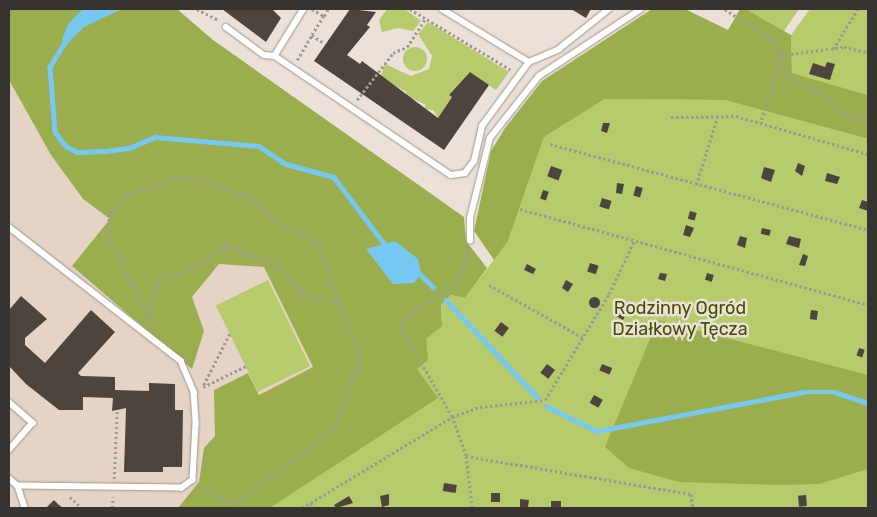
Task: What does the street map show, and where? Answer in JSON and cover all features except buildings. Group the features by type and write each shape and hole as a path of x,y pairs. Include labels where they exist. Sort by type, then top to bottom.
{"lane":[{"path":"275,56 304,9"},
{"path":"442,9 529,62"},
{"path":"226,27 264,54 275,56 451,175 465,173 474,162 482,126 529,62 559,50 609,9"},
{"path":"470,241 470,218 490,138 539,76 641,9"},
{"path":"9,227 181,361 194,392 193,480 182,488 18,486"},
{"path":"9,402 33,423 9,451"},
{"path":"9,478 18,486 24,508"}],"path":[{"path":"313,9 324,16"},
{"path":"293,68 328,9"},
{"path":"410,9 512,70 507,78"},
{"path":"726,9 776,43 781,55 780,71 761,123"},
{"path":"833,49 858,9"},
{"path":"352,108 383,64 407,47 426,18"},
{"path":"312,36 324,43"},
{"path":"781,55 833,49 868,52"},
{"path":"780,71 827,98 841,112 868,121"},
{"path":"696,185 718,116"},
{"path":"671,117 718,116 761,123 868,154"},
{"path":"550,144 868,230"},
{"path":"150,315 135,299 107,231 107,220 126,195 190,177 246,196 272,218 312,236 343,304 361,357 336,428 230,508"},
{"path":"520,209 868,305"},
{"path":"470,241 459,280 406,317 400,327 452,417 466,456 472,508"},
{"path":"302,508 452,417 480,407 545,400 609,294 634,241"},
{"path":"148,336 153,328 150,315 158,279 186,271 228,245 278,266 303,294 343,304"},
{"path":"489,285 582,338"},
{"path":"230,334 203,387 246,366"},
{"path":"112,508 116,412"},
{"path":"466,456 691,494 693,508"},
{"path":"193,480 235,504"},
{"path":"311,503 315,508"}],"shaded area":[{"path":"9,80 51,155 83,199 126,179 385,329 270,508 9,508"}],"green space":[{"path":"9,9 177,9 213,40 464,217 466,241 487,268 465,298 451,295 441,305 442,326 426,339 428,360 417,369 438,398 270,508 178,508 199,482 204,448 215,436 214,390 248,373 259,395 313,367 264,267 219,264 192,297 204,331 192,369 72,266 110,219 83,199 51,155 9,80"},
{"path":"387,9 405,9 421,21 413,31 398,28 382,32 379,20"},
{"path":"652,9 685,9 728,30 740,9 746,9 791,35 792,73 868,95 868,139 725,100 605,99 544,137 508,241 494,260 474,231 491,151 505,128 542,81"},
{"path":"746,9 799,9 784,31"},
{"path":"810,9 868,9 868,95 792,73 791,35"},
{"path":"428,22 509,72 496,90 470,72 449,95 452,97 438,118 433,110 424,109 426,105 405,95 407,92 380,78 385,64 411,76 429,69 432,56 418,34"},
{"path":"410,47 420,47 427,54 427,64 420,71 410,71 403,64 403,54"},
{"name":"Rodzinny Ogród Działkowy Tęcza","path":"605,99 725,100 868,139 868,508 270,508 437,398 417,369 426,339 442,325 441,305 451,295 465,298 508,241 544,137"},
{"path":"268,280 310,366 258,392 216,305"},
{"path":"658,320 868,375 868,469 819,484 778,485 679,482 629,468 605,447"}],"water":[{"path":"83,9 122,9 84,27 67,44 62,40 68,24"},
{"path":"395,241 418,259 421,274 414,283 393,284 366,249"}],"waterway":[{"path":"68,38 50,67 55,132 66,146 77,152 105,151 129,148 155,137 259,146 286,164 334,177 386,246"},
{"path":"417,271 433,287"},
{"path":"446,300 538,398"},
{"path":"546,406 597,431 803,392 834,392 868,403"}]}
